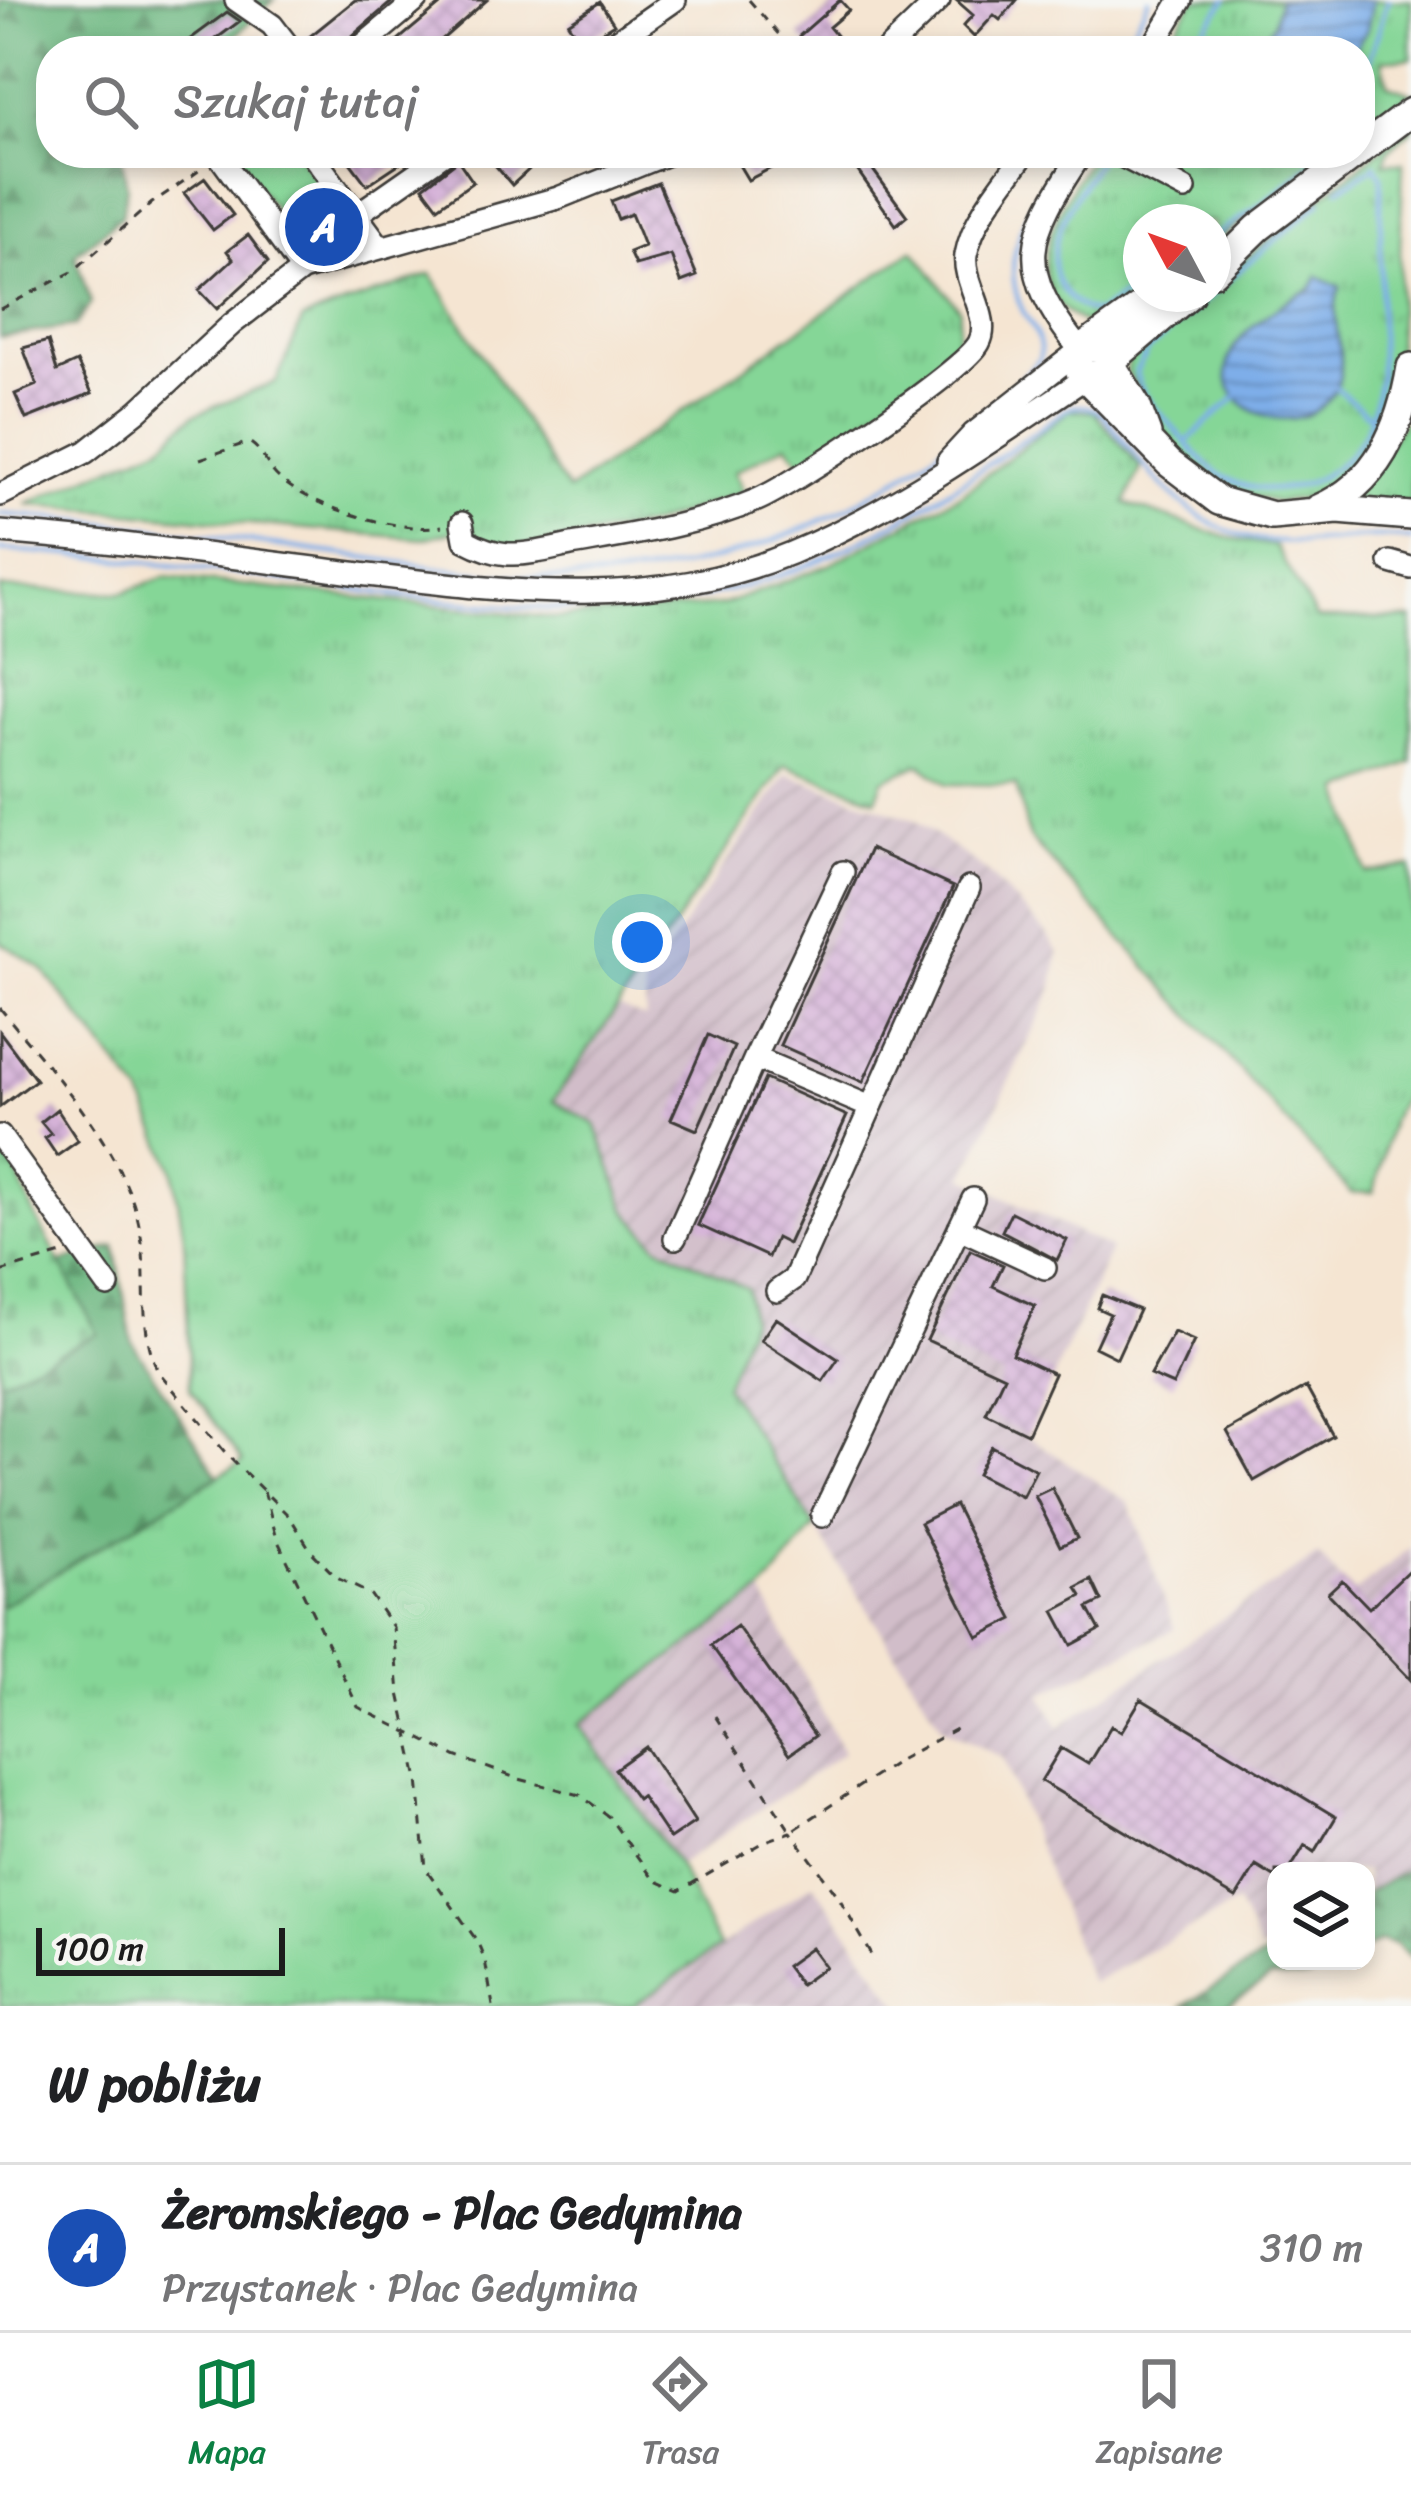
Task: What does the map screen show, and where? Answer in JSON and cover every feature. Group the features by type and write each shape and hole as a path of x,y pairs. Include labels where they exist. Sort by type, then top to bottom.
{"main road":[{"path":"1375,139 1411,112"},
{"path":"1231,255 1337,168"},
{"path":"1231,245 1258,229"},
{"path":"1138,312 1083,364 1127,422 1186,479 1219,500 1272,516 1338,510 1411,516"},
{"path":"1148,438 1137,406 1110,362 1169,312"},
{"path":"1308,513 1347,493 1374,466 1396,430 1411,367"}],"street":[{"path":"236,0 280,36"},
{"path":"374,36 417,0"},
{"path":"623,36 675,0"},
{"path":"902,36 939,0"},
{"path":"1159,36 1181,0"},
{"path":"231,168 299,264"},
{"path":"321,168 380,247"},
{"path":"0,495 86,452 138,411 356,214 423,168"},
{"path":"299,264 558,198 633,168"},
{"path":"462,523 465,540 478,547 523,554 728,518 762,498 958,368 979,343 983,332 966,257 977,223 1015,168"},
{"path":"1072,168 1050,201 1036,238 1034,266 1038,286 1083,364"},
{"path":"1145,168 1185,189"},
{"path":"0,532 554,595 704,580 788,555 854,524 986,446 1096,351 1110,362"},
{"path":"675,1238 843,872"},
{"path":"777,1291 794,1279 969,888"},
{"path":"755,1058 868,1106"},
{"path":"0,1136 108,1286"},
{"path":"822,1516 973,1199"},
{"path":"959,1228 1045,1268"}],"path":[{"path":"749,0 781,36"},
{"path":"0,309 72,272 152,203 203,168"},
{"path":"200,459 248,442 259,448 273,474 296,491 350,512 422,530 462,523"},
{"path":"0,1008 122,1174 141,1232 143,1315 158,1371 338,1578 370,1594 393,1627 418,1779 426,1869 477,1941 494,2006"},
{"path":"0,1272 64,1254 68,1229"},
{"path":"263,1489 277,1539 358,1707 519,1779 580,1795 609,1816 654,1880 679,1891 766,1841 791,1832 899,1760 961,1726"},
{"path":"715,1716 838,1896 873,1957"}],"shaded area":[{"path":"787,774 915,820 986,871 1046,933 1059,953 1052,990 964,1177 1111,1249 1027,1436 1129,1503 1175,1629 1041,1694 1059,1727 1318,1555 1354,1593 1411,1547 1411,1867 1375,1887 1375,1862 1267,1862 1267,1947 1260,1951 1237,1903 1091,1983 1003,1758 943,1728 725,1386 751,1319 747,1288 657,1245 627,1212 595,1124 553,1101 619,1008 646,1019 644,983"},
{"path":"762,1592 843,1753 678,1865 579,1724"},
{"path":"813,1883 900,2006 633,2006"}],"green space":[{"path":"0,0 274,0 235,36 36,36 36,168 124,168 127,187 122,216 75,255 91,303 75,326 0,337"},
{"path":"1194,0 1411,0 1411,58 1382,60 1388,85 1411,93 1375,122 1375,36 1170,36"},
{"path":"1411,125 1388,151 1384,163 1403,163 1396,386 1369,457 1334,486 1310,498 1277,502 1233,493 1176,450 1127,371 1129,360 1181,312 1231,312 1231,270 1357,168 1375,168 1375,154"},
{"path":"243,168 308,168 340,210 298,239"},
{"path":"1084,168 1315,168 1231,231 1231,204 1123,204 1123,305 1090,326 1065,310 1050,291 1045,269 1055,221"},
{"path":"913,250 960,310 956,350 803,465 787,444 734,472 744,492 652,524 498,553 458,530 423,539 26,504 160,446 194,415 276,382 303,319 431,274 568,491"},
{"path":"1070,410 1094,412 1141,468 1125,503 1225,537 1275,546 1317,619 1411,619 1411,763 1341,791 1367,873 1411,866 1411,1077 1391,1121 1374,1192 1351,1193 1029,837 1016,785 947,784 919,764 883,780 876,799 785,765 553,1101 595,1124 627,1211 657,1245 747,1288 751,1319 725,1386 815,1527 762,1592 579,1724 678,1865 719,1947 633,2006 0,2006 0,1607 243,1461 190,1389 184,1237 173,1170 142,1096 42,969 0,942 0,588 122,593 165,577 555,618 722,605 829,565 963,493"},
{"path":"1411,412 1411,507 1349,499"},
{"path":"0,1132 33,1212 98,1334 0,1381"},
{"path":"115,1246 132,1342 218,1476 0,1607 0,1280"},
{"path":"1411,1868 1411,1959 1396,1945 1375,1944 1375,1888"},
{"path":"1267,1955 1267,1970 1326,1970 1307,1979 1271,1978 1227,2006 1183,2006"}],"water":[{"path":"1279,0 1373,0 1363,36 1267,36"},
{"path":"1318,276 1340,287 1336,313 1341,364 1336,388 1319,409 1296,418 1271,417 1248,408 1232,392 1227,371 1236,345 1263,318 1311,289"}],"building":[{"path":"355,0 394,0 352,36 310,36"},
{"path":"446,0 487,0 446,36 403,36"},
{"path":"840,0 849,10 829,27 836,36 799,36"},
{"path":"956,0 1017,0 1000,20 994,15 975,36 963,26 973,15"},
{"path":"600,2 614,24 595,36 577,36 568,23"},
{"path":"227,12 240,21 220,36 194,36"},
{"path":"354,168 392,168 367,185"},
{"path":"448,168 463,168 473,182 438,207 423,187"},
{"path":"497,168 531,168 512,185"},
{"path":"741,168 771,168 748,180"},
{"path":"856,168 872,168 907,216 896,225"},
{"path":"205,178 233,215 213,230 184,193"},
{"path":"658,183 697,276 681,282 671,255 635,265 629,252 644,246 631,214 618,219 611,201"},
{"path":"248,235 268,262 217,309 199,290 233,259 227,251"},
{"path":"48,341 57,371 77,362 92,393 26,419 15,394 37,385 23,348"},
{"path":"870,849 953,887 863,1082 780,1045"},
{"path":"0,1032 36,1080 0,1107"},
{"path":"708,1035 734,1047 697,1130 671,1119"},
{"path":"765,1079 847,1116 788,1244 776,1238 768,1257 698,1225"},
{"path":"57,1109 78,1141 57,1156 45,1138 51,1134 41,1122"},
{"path":"1011,1212 1067,1240 1057,1260 1002,1231"},
{"path":"970,1250 1003,1265 993,1286 1035,1306 1012,1354 1054,1374 1027,1434 986,1414 1004,1376 927,1340"},
{"path":"1102,1295 1139,1310 1117,1358 1095,1347 1110,1314 1097,1308"},
{"path":"776,1318 838,1359 823,1381 761,1340"},
{"path":"1174,1332 1194,1341 1173,1385 1150,1375"},
{"path":"1306,1387 1333,1436 1254,1481 1227,1432"},
{"path":"991,1446 1036,1470 1022,1497 977,1474"},
{"path":"1052,1488 1077,1538 1060,1546 1035,1496"},
{"path":"955,1505 1013,1619 978,1637 920,1523"},
{"path":"1411,1568 1411,1680 1328,1593 1342,1580 1369,1608"},
{"path":"1092,1580 1102,1601 1088,1608 1100,1630 1072,1645 1054,1611 1082,1596 1077,1588"},
{"path":"737,1626 815,1736 789,1755 711,1645"},
{"path":"1141,1699 1336,1817 1315,1852 1305,1845 1295,1862 1267,1862 1267,1873 1256,1866 1236,1898 1041,1781 1061,1748 1088,1764 1111,1726 1121,1732"},
{"path":"646,1747 695,1822 670,1839 641,1796 637,1799 615,1769"},
{"path":"811,1948 825,1967 800,1985 786,1966"}],"waterway":[{"path":"1129,36 1149,0"},
{"path":"1199,36 1226,0"},
{"path":"1375,42 1388,0"},
{"path":"1371,417 1380,375 1381,177 1375,164"},
{"path":"0,514 533,578 655,572 778,539 891,483 993,406 1039,360 1038,340 1022,309 1013,266 1022,227 1055,168"},
{"path":"1093,168 1062,224 1056,242 1056,277 1072,300 1097,313 1123,296"},
{"path":"1231,225 1306,168"},
{"path":"1339,189 1373,168"},
{"path":"1231,278 1321,202"},
{"path":"1191,312 1149,349 1136,371 1150,401 1197,455 1226,478 1270,489 1313,481 1332,470 1362,438 1371,417 1336,388"},
{"path":"1186,442 1236,397"},
{"path":"0,550 510,606 563,609 670,602 778,576 856,543 966,479 1070,407 1079,406 1103,414 1157,480 1222,528 1279,542 1411,539"}],"place":[{"name":"Żeromskiego - Plac Gedymina","path":"324,227"}]}
